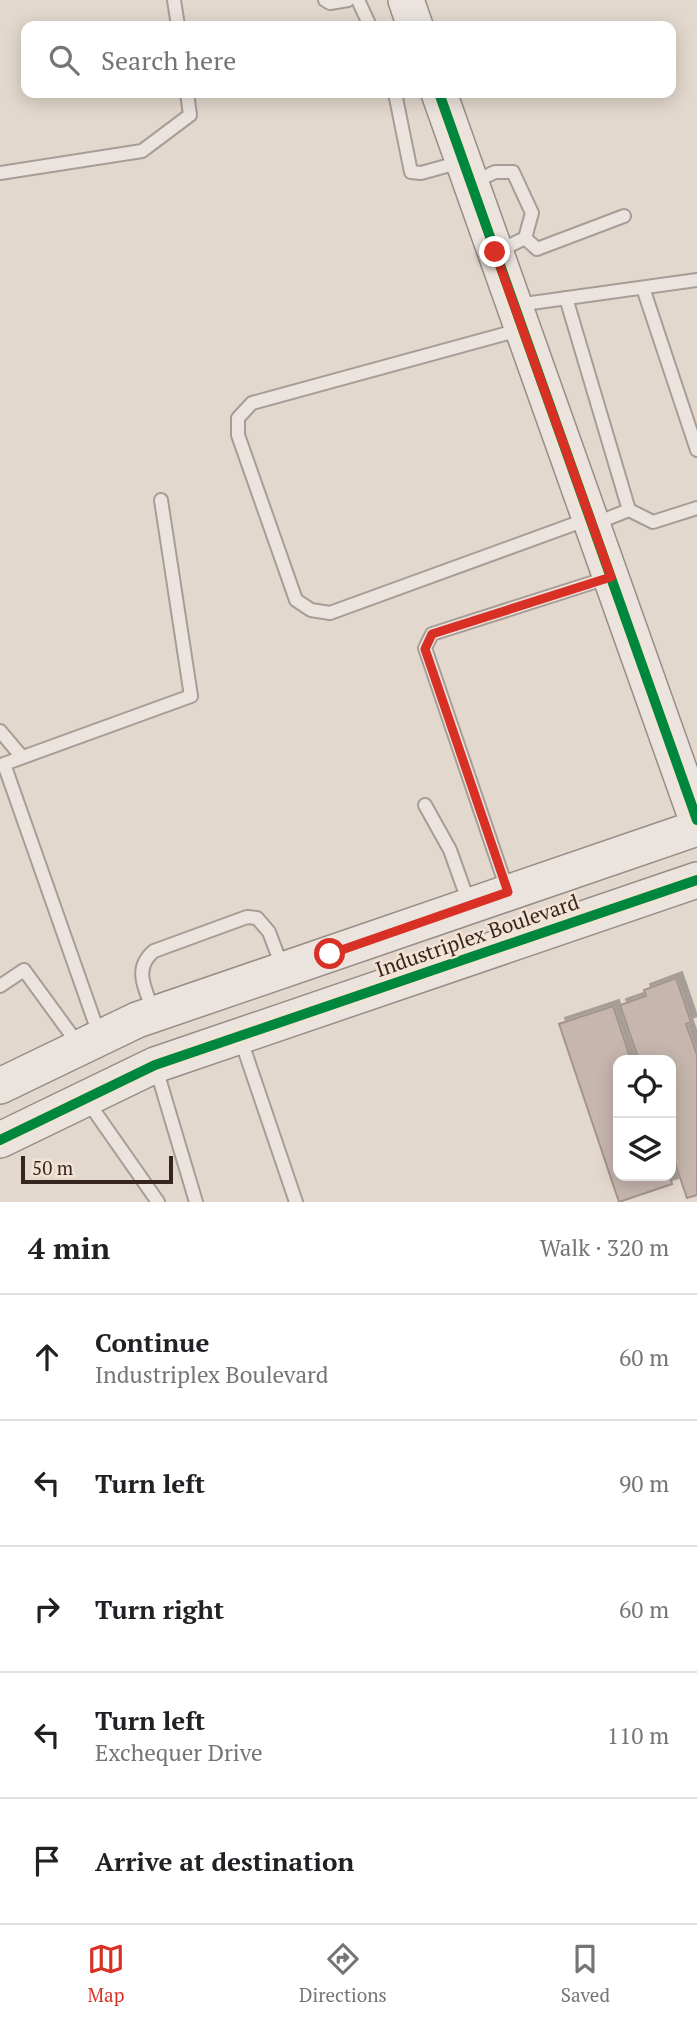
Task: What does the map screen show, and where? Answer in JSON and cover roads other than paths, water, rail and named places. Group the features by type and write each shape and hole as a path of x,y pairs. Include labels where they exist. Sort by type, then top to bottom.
{"street":[{"path":"406,0 413,21"},
{"path":"441,98 467,172 510,245 519,317 697,820"},
{"name":"Industriplex Boulevard","path":"0,1086 154,1014 697,828"},
{"name":"Industriplex Boulevard","path":"0,1140 155,1065 697,880"}],"lane":[{"path":"174,0 177,21"},
{"path":"325,0 330,3 348,0"},
{"path":"358,0 368,21"},
{"path":"0,173 142,150 190,115 188,98"},
{"path":"396,98 411,172 513,172 532,213 510,245 537,249 624,216"},
{"path":"697,280 566,298 519,317 252,403 238,418 238,435 296,600 311,610 330,613 629,510 653,522 697,508"},
{"path":"643,288 697,450"},
{"path":"566,298 629,510"},
{"path":"91,1042 4,764 191,696 161,500"},
{"path":"508,892 425,649 432,634 611,577"},
{"path":"0,731 22,757"},
{"path":"425,805 450,850 470,906"},
{"path":"154,1014 140,972 144,960 154,951 247,917 257,918 269,932 284,970"},
{"path":"0,986 24,970 91,1042"},
{"path":"239,1036 296,1202"},
{"path":"155,1065 196,1202"},
{"path":"85,1099 158,1202"}]}
